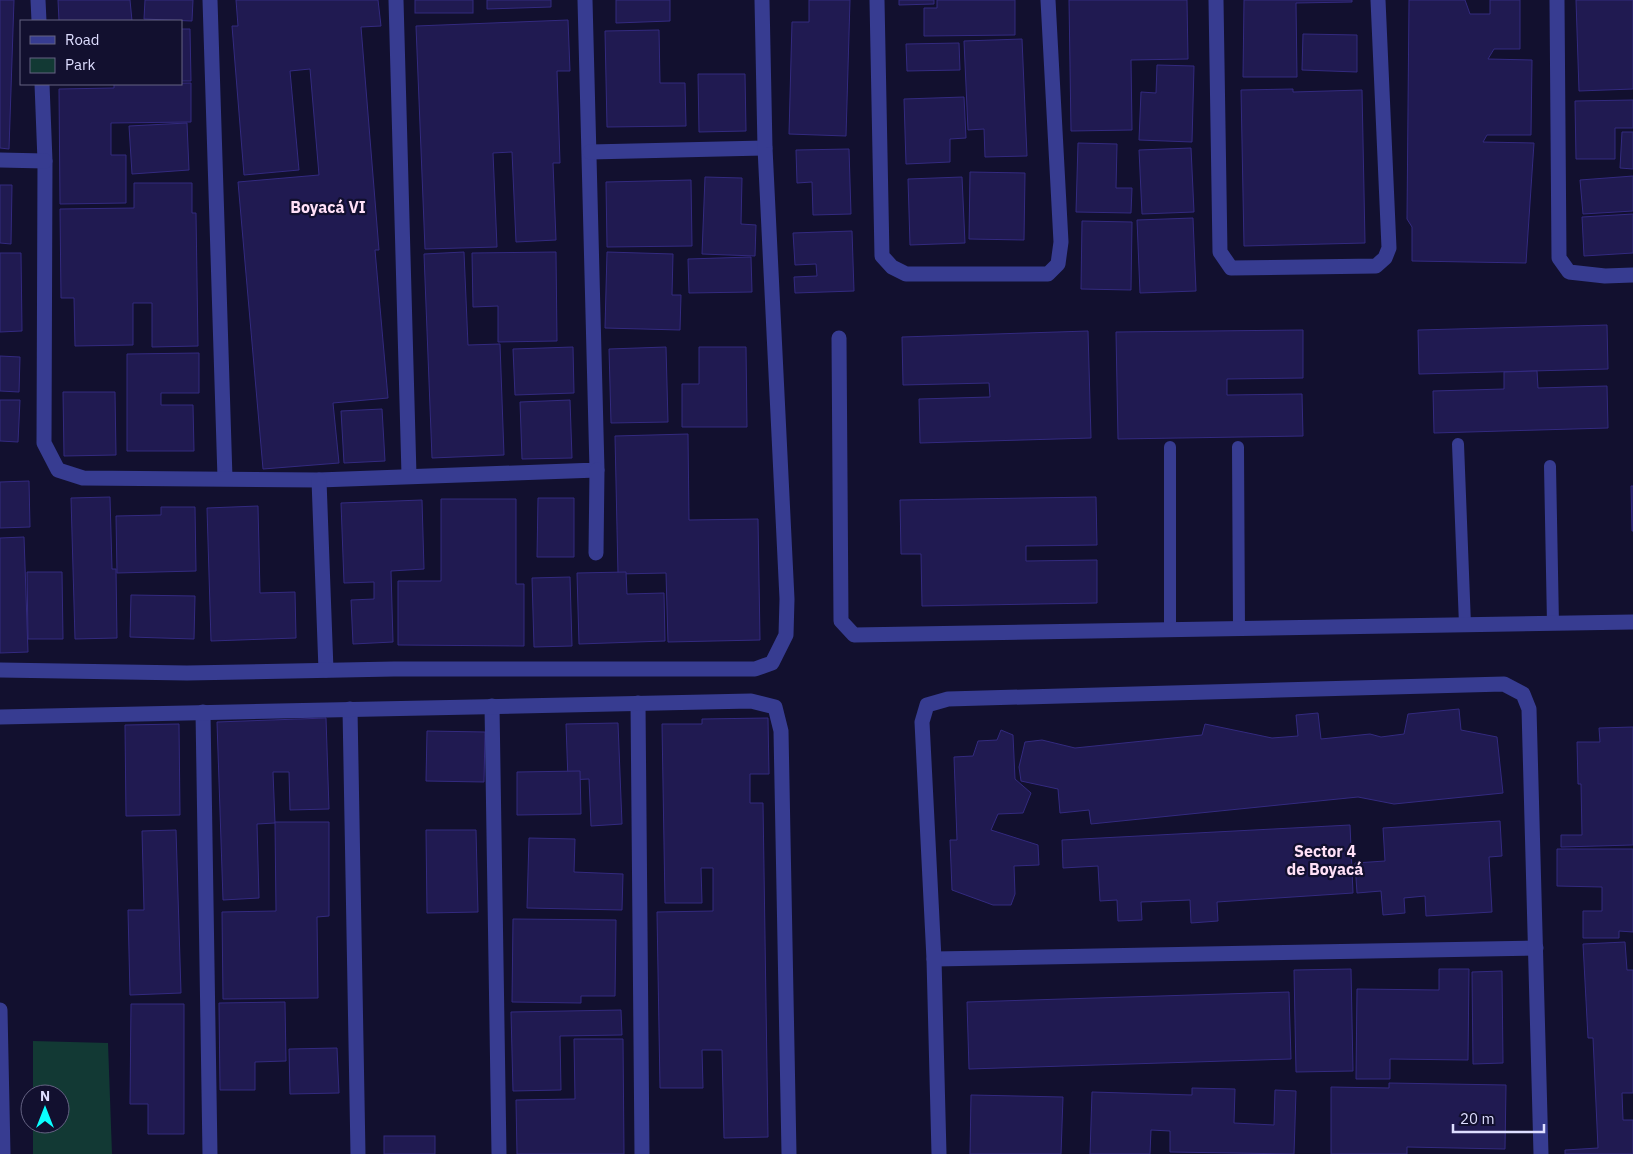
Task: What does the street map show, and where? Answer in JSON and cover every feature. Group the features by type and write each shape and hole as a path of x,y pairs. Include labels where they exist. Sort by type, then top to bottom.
{"street":[{"path":"38,0 39,20"},
{"path":"210,0 225,478"},
{"path":"396,0 409,475"},
{"path":"585,0 597,470 596,553"},
{"path":"0,670 187,673 326,670 755,669 772,663 786,635 787,599 765,148 762,0"},
{"path":"877,0 882,256 892,267 906,274 1048,274 1058,264 1061,242 1048,0"},
{"path":"1216,0 1220,252 1232,268 1376,266 1385,258 1389,248 1378,0"},
{"path":"1556,0 1559,258 1569,272 1605,276 1633,275"},
{"path":"42,85 45,161 44,443 58,470 83,478 319,480 409,475 597,470"},
{"path":"590,152 765,148"},
{"path":"0,160 45,161"},
{"path":"839,338 840,621 854,635 1633,622"},
{"path":"319,480 326,670"},
{"path":"939,1154 934,959 922,722 927,705 948,699 1504,684 1523,694 1528,709 1541,1154"},
{"path":"0,717 751,701 775,707 781,731 789,1154"},
{"path":"638,703 642,1154"},
{"path":"492,706 499,1154"},
{"path":"350,709 358,1154"},
{"path":"203,712 210,1154"},
{"path":"934,959 1536,948"},
{"path":"0,1010 3,1154"}],"lane":[{"path":"1458,444 1465,624"},
{"path":"1170,447 1170,629"},
{"path":"1238,447 1240,629"},
{"path":"1550,466 1553,624"}],"green space":[{"path":"33,1041 108,1043 112,1154 33,1154 33,1134 70,1134 70,1084 33,1084"}],"building":[{"path":"0,0 14,0 9,149 0,148"},
{"path":"58,0 130,0 132,20 59,20"},
{"path":"145,0 193,0 192,21 144,19"},
{"path":"236,0 378,0 381,26 361,27 379,250 375,250 388,398 333,403 339,463 263,469 238,182 319,175 310,69 290,71 299,170 244,175 232,26 238,26"},
{"path":"415,0 473,0 473,13 415,13"},
{"path":"487,0 551,0 551,7 487,9"},
{"path":"616,0 670,0 670,21 616,23"},
{"path":"809,0 850,0 846,136 789,134 792,22 809,22"},
{"path":"899,0 934,0 934,4 899,5"},
{"path":"937,0 1015,0 1015,35 924,36 924,8 937,8"},
{"path":"1069,0 1187,0 1188,59 1131,60 1132,130 1071,131"},
{"path":"1244,0 1352,0 1352,2 1296,3 1297,77 1243,77"},
{"path":"1409,0 1465,0 1470,14 1490,14 1490,0 1520,0 1520,49 1494,49 1488,59 1532,60 1531,135 1487,135 1483,142 1534,143 1526,263 1412,261 1412,227 1407,219"},
{"path":"1576,0 1633,0 1633,89 1579,91"},
{"path":"568,20 570,71 557,71 560,163 553,163 556,240 516,242 512,152 493,153 497,247 425,249 416,26"},
{"path":"182,29 190,29 191,81 182,81"},
{"path":"659,30 660,83 685,83 686,126 607,127 605,31"},
{"path":"1303,34 1357,35 1357,72 1302,70"},
{"path":"1022,39 1027,156 985,157 984,129 968,130 964,41"},
{"path":"959,43 960,70 907,71 906,44"},
{"path":"1157,65 1194,66 1192,142 1139,140 1141,92 1156,93"},
{"path":"698,74 745,74 746,131 699,132"},
{"path":"182,83 191,83 191,122 111,123 111,155 126,155 126,203 60,204 59,89 114,88 114,85 182,85"},
{"path":"1293,89 1293,92 1362,90 1365,243 1244,246 1241,90"},
{"path":"964,97 966,138 950,139 950,162 906,164 904,99"},
{"path":"1633,100 1633,128 1615,128 1615,159 1576,159 1575,101"},
{"path":"187,123 189,170 132,174 129,126"},
{"path":"1622,132 1633,132 1633,169 1620,168"},
{"path":"1078,143 1117,144 1116,188 1132,188 1131,213 1076,212"},
{"path":"1191,148 1194,212 1142,214 1139,150"},
{"path":"849,149 851,214 813,215 812,182 797,183 796,150"},
{"path":"970,172 1025,173 1024,240 969,239"},
{"path":"1633,176 1633,211 1583,214 1580,180"},
{"path":"705,177 742,178 741,224 756,225 755,256 702,254"},
{"path":"962,177 965,243 910,245 908,179"},
{"path":"691,180 692,246 607,247 606,182"},
{"path":"134,183 192,183 192,213 196,213 198,346 152,347 152,303 133,303 133,345 75,346 74,298 61,298 60,209 134,208"},
{"path":"0,185 12,185 11,244 0,243"},
{"path":"1633,214 1633,253 1584,256 1582,217"},
{"path":"1193,218 1196,291 1140,293 1137,220"},
{"path":"1082,221 1132,222 1131,290 1081,289"},
{"path":"852,231 854,291 795,293 794,277 817,276 816,264 795,265 793,233"},
{"path":"464,252 468,345 500,344 504,455 432,458 424,254"},
{"path":"556,252 557,341 498,342 498,306 473,307 472,253"},
{"path":"607,252 673,254 672,295 681,295 680,330 605,328"},
{"path":"0,253 21,253 22,331 0,332"},
{"path":"751,257 752,292 689,293 688,259"},
{"path":"1607,325 1608,369 1419,374 1418,330"},
{"path":"1303,330 1303,378 1227,379 1227,395 1302,394 1303,436 1118,439 1116,332"},
{"path":"1088,331 1091,438 920,443 919,399 990,397 989,383 903,385 902,337"},
{"path":"573,347 574,393 515,395 513,349"},
{"path":"666,347 668,422 611,423 609,349"},
{"path":"699,347 746,347 747,427 682,427 682,384 699,384"},
{"path":"199,353 199,393 161,393 161,405 193,405 194,451 127,451 127,354"},
{"path":"0,356 20,357 19,392 0,391"},
{"path":"1537,371 1538,388 1607,386 1608,428 1434,433 1433,391 1504,389 1504,372"},
{"path":"63,392 115,392 116,455 64,456"},
{"path":"0,400 20,400 18,442 0,441"},
{"path":"570,400 572,458 522,459 520,402"},
{"path":"382,409 385,461 344,463 341,411"},
{"path":"688,434 689,520 758,519 760,640 668,642 666,573 618,574 615,436"},
{"path":"29,481 30,527 0,528 0,482"},
{"path":"1631,486 1633,486 1633,531 1632,531"},
{"path":"110,497 112,569 116,569 117,638 75,639 71,498"},
{"path":"1096,497 1097,545 1026,546 1026,561 1097,560 1097,603 922,606 921,554 901,554 900,500"},
{"path":"538,498 574,498 574,557 537,557"},
{"path":"441,499 516,499 516,584 524,584 524,646 398,645 398,581 441,581"},
{"path":"422,500 424,569 391,571 393,642 353,644 351,600 374,599 374,582 344,583 341,503"},
{"path":"258,506 260,593 295,592 296,638 211,641 207,508"},
{"path":"161,507 195,507 196,571 117,573 116,516 161,515"},
{"path":"24,537 28,652 0,653 0,538"},
{"path":"27,572 62,572 63,639 28,639"},
{"path":"626,572 627,594 664,593 665,641 579,644 577,573"},
{"path":"570,577 572,646 534,647 532,578"},
{"path":"131,595 195,596 194,639 130,637"},
{"path":"1459,709 1461,730 1497,737 1503,793 1394,804 1358,797 1091,824 1089,810 1060,813 1058,789 1021,781 1019,767 1025,742 1042,740 1075,748 1202,735 1205,724 1272,738 1298,736 1296,715 1318,713 1321,739 1370,734 1381,737 1404,734 1408,714"},
{"path":"326,718 329,809 290,810 289,772 273,772 275,823 257,824 259,898 223,900 217,722"},
{"path":"768,718 769,774 750,774 750,803 763,803 768,1137 724,1138 722,1050 702,1050 703,1088 660,1088 657,912 713,911 713,868 701,868 702,903 665,903 662,724 702,724 702,719"},
{"path":"618,723 622,824 591,826 589,779 568,780 566,724"},
{"path":"179,724 180,815 126,816 125,725"},
{"path":"1633,727 1633,845 1561,847 1561,835 1582,835 1581,784 1578,784 1577,742 1600,742 1599,728"},
{"path":"1001,730 1013,735 1015,779 1031,793 1023,813 998,814 991,830 1038,845 1039,865 1014,866 1015,894 1011,905 993,905 952,890 950,840 957,840 954,757 973,756 978,741 997,740"},
{"path":"427,731 485,732 484,782 426,781"},
{"path":"580,771 581,814 517,815 517,772"},
{"path":"1500,821 1502,856 1489,857 1492,912 1426,916 1425,896 1404,898 1405,913 1383,915 1381,891 1357,893 1355,863 1385,861 1383,828"},
{"path":"275,822 329,822 329,916 317,917 318,998 223,999 222,912 276,911"},
{"path":"1350,825 1353,893 1217,902 1218,921 1191,923 1190,900 1141,902 1142,920 1118,921 1117,900 1100,901 1098,866 1063,868 1062,840"},
{"path":"176,830 181,993 130,995 128,910 144,910 142,831"},
{"path":"426,830 476,830 478,912 427,913"},
{"path":"529,838 575,839 574,872 623,874 622,910 527,908"},
{"path":"1557,849 1633,849 1633,932 1619,931 1619,938 1583,938 1583,911 1602,911 1602,887 1557,886"},
{"path":"513,919 616,920 615,996 581,996 581,1003 512,1002"},
{"path":"1625,942 1627,970 1633,970 1633,1093 1622,1093 1623,1120 1633,1120 1633,1154 1565,1154 1565,1150 1598,1148 1593,1038 1588,1038 1583,944"},
{"path":"1351,969 1353,1071 1296,1072 1294,970"},
{"path":"1439,969 1469,969 1468,1060 1390,1059 1390,1079 1356,1079 1357,989 1439,990"},
{"path":"1502,971 1503,1063 1473,1064 1472,972"},
{"path":"1289,992 1291,1059 969,1069 967,1002"},
{"path":"285,1002 286,1061 255,1062 255,1090 220,1090 219,1003"},
{"path":"131,1004 184,1004 184,1134 148,1134 148,1104 130,1104"},
{"path":"621,1010 622,1035 560,1036 561,1090 513,1091 511,1012"},
{"path":"574,1039 623,1039 624,1154 517,1154 516,1100 575,1099"},
{"path":"337,1048 339,1093 290,1094 289,1049"},
{"path":"1389,1083 1506,1085 1505,1149 1407,1147 1407,1154 1331,1154 1331,1087 1389,1088"},
{"path":"1192,1088 1235,1089 1234,1123 1274,1125 1275,1090 1296,1091 1294,1154 1170,1152 1170,1131 1151,1130 1150,1154 1090,1154 1092,1092 1192,1095"},
{"path":"971,1095 1063,1097 1061,1154 970,1154"},
{"path":"384,1136 435,1136 435,1154 384,1154"}],"district":[{"name":"Boyacá VI","path":"328,207"},
{"name":"Sector 4 de Boyacá","path":"1325,860"}]}
